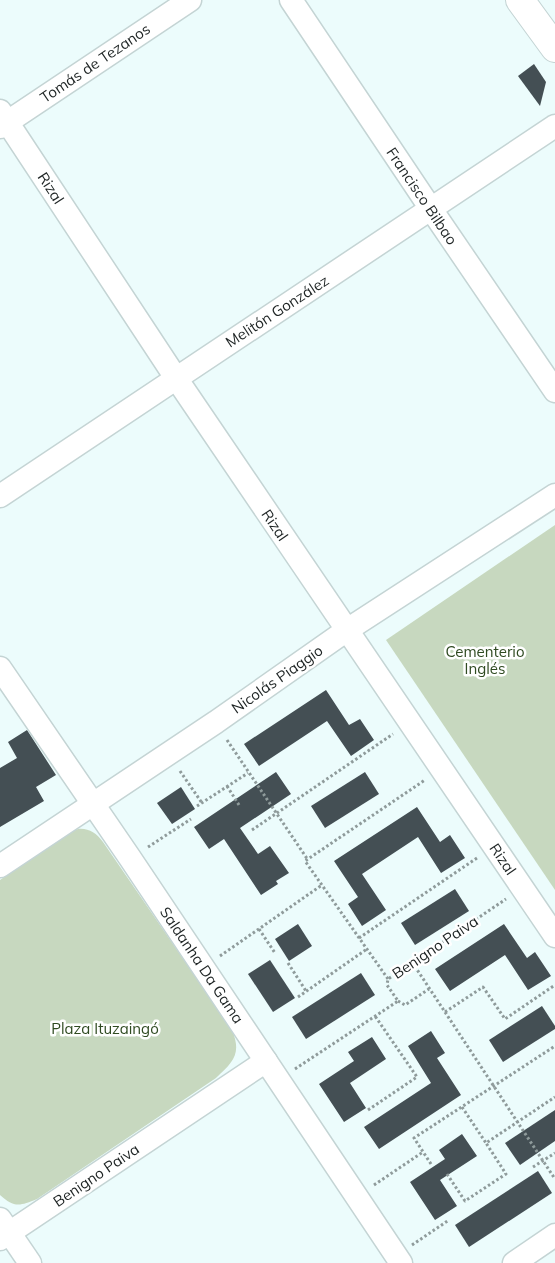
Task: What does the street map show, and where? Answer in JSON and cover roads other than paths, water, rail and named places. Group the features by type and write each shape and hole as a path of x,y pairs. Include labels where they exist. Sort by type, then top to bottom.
{"main road":[{"path":"520,0 555,48"}],"street":[{"name":"Tomás de Tezanos","path":"2,120 190,0"},
{"name":"Francisco Bilbao","path":"291,0 555,390"},
{"name":"Rizal","path":"2,120 555,936"},
{"name":"Melitón González","path":"0,496 555,126"},
{"name":"Nicolás Piaggio","path":"0,866 169,754 347,630 555,495"},
{"name":"Saldanha Da Gama","path":"0,668 94,804 399,1260"},
{"name":"Benigno Paiva","path":"3,1230 266,1061"},
{"path":"3,1230 30,1263"},
{"path":"514,1263 555,1235"}],"park label":[{"name":"Cementerio Inglés","path":"485,660"},
{"name":"Plaza Ituzaingó","path":"105,1028"}]}
